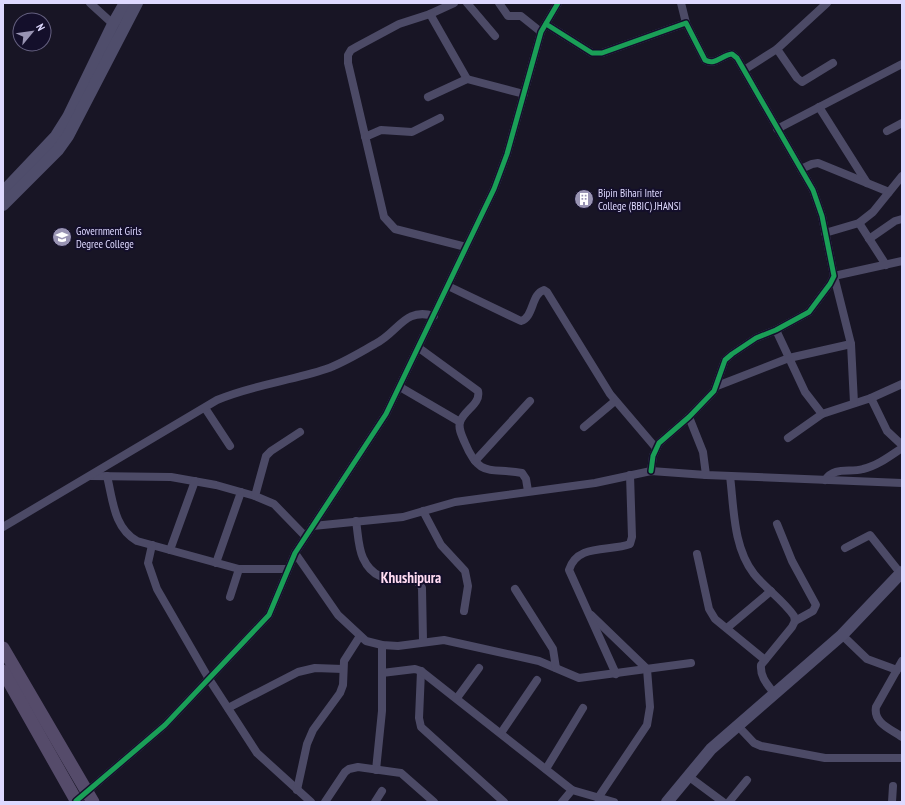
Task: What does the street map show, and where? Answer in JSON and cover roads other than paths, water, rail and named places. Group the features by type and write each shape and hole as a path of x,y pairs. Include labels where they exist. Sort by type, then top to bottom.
{"main road":[{"path":"3,648 90,797"},
{"path":"3,671 76,802"}],"street":[{"path":"90,3 113,24"},
{"path":"3,192 56,136 68,117 113,24 126,3"},
{"path":"3,204 58,150 68,136 137,3"},
{"path":"454,3 430,14 389,28 351,50 348,55 348,63 384,217 395,229 466,247"},
{"path":"467,3 494,36"},
{"path":"499,3 508,16 521,16 541,32"},
{"path":"76,802 90,797 165,725 269,615 295,553 386,414 494,190 507,154 541,32 558,3"},
{"path":"681,3 686,23 705,60 714,62 732,54 737,58 813,190 820,206 850,344 854,403"},
{"path":"744,70 777,49 827,3"},
{"path":"430,14 467,79"},
{"path":"546,24 592,53 602,53 686,23"},
{"path":"777,49 797,78 802,82 833,63"},
{"path":"777,129 902,64"},
{"path":"428,97 467,79 524,94"},
{"path":"819,107 867,183"},
{"path":"365,137 381,130 412,132 440,118"},
{"path":"887,131 902,123"},
{"path":"801,169 818,163 889,192"},
{"path":"826,233 859,224 873,212 902,176"},
{"path":"869,239 895,221 902,219"},
{"path":"859,224 886,265"},
{"path":"834,276 886,265 902,260"},
{"path":"717,386 721,368 732,354 756,338 776,330 809,312 830,284 834,276"},
{"path":"448,286 521,321 528,316 538,294 544,290 547,292 615,401 656,448"},
{"path":"3,527 205,408 242,390 315,372 336,364 382,340 414,314 424,313 434,316"},
{"path":"776,330 805,392 822,414"},
{"path":"651,471 656,448 717,386 789,358 850,344"},
{"path":"419,348 478,391 477,400 460,422 462,436 475,461 482,468 491,471 522,473 526,479 528,491"},
{"path":"788,438 822,414 871,398 902,384"},
{"path":"400,387 460,422"},
{"path":"825,480 829,474 837,471 863,469 884,460 902,447 887,431 871,398"},
{"path":"475,461 530,400"},
{"path":"584,427 615,401"},
{"path":"205,408 230,446"},
{"path":"688,417 703,452 706,475"},
{"path":"255,496 266,456 271,451 300,432"},
{"path":"313,526 402,517 455,502 595,483 651,471 706,475 902,483"},
{"path":"90,476 171,478 195,481 241,492 274,504 305,536"},
{"path":"107,476 117,521 129,537 138,542 239,569 288,569"},
{"path":"616,674 570,574 571,565 578,556 586,552 630,544 632,537 630,476"},
{"path":"730,476 737,535 743,554 752,572 788,608 794,616 795,621"},
{"path":"170,550 195,481"},
{"path":"216,563 241,492"},
{"path":"422,511 442,545 465,571 468,586 464,611"},
{"path":"356,521 363,558 376,574 388,579 413,578 420,583 422,588 423,641"},
{"path":"774,693 760,672 761,666 795,621 813,611 816,605 792,561 777,524"},
{"path":"667,802 711,749 842,635 901,573 870,535 845,548"},
{"path":"152,545 148,563 156,589 209,679 257,753 311,802"},
{"path":"295,553 338,615 366,641 382,645 398,646 423,641 444,640 538,661 579,678 691,663"},
{"path":"697,554 709,609 715,618 765,660"},
{"path":"230,597 239,569"},
{"path":"516,589 553,649 556,668"},
{"path":"727,628 771,591"},
{"path":"588,612 647,669 650,707 647,725 598,798"},
{"path":"842,635 867,659 897,670"},
{"path":"297,790 307,744 313,730 340,692 343,685 343,669 347,654 360,636"},
{"path":"376,770 382,711 382,645"},
{"path":"902,660 876,707 875,712 880,722 902,737"},
{"path":"228,708 298,672 315,668 343,669"},
{"path":"457,698 479,668"},
{"path":"382,672 414,669 421,671 572,790 614,802"},
{"path":"421,671 419,718 421,727 504,802"},
{"path":"501,733 537,680"},
{"path":"546,769 583,708"},
{"path":"737,726 754,743 761,746 825,758 902,758"},
{"path":"325,802 349,768 358,767 401,773 431,801"},
{"path":"688,776 723,802"},
{"path":"729,802 747,780"},
{"path":"892,786 892,802"},
{"path":"562,802 572,790"},
{"path":"375,802 382,792"}],"place":[{"name":"Bipin Bihari Inter College (BBIC) JHANSI","path":"584,199"},
{"name":"Government Girls Degree College","path":"62,237"}],"district":[{"name":"Khushipura","path":"411,577"}]}
